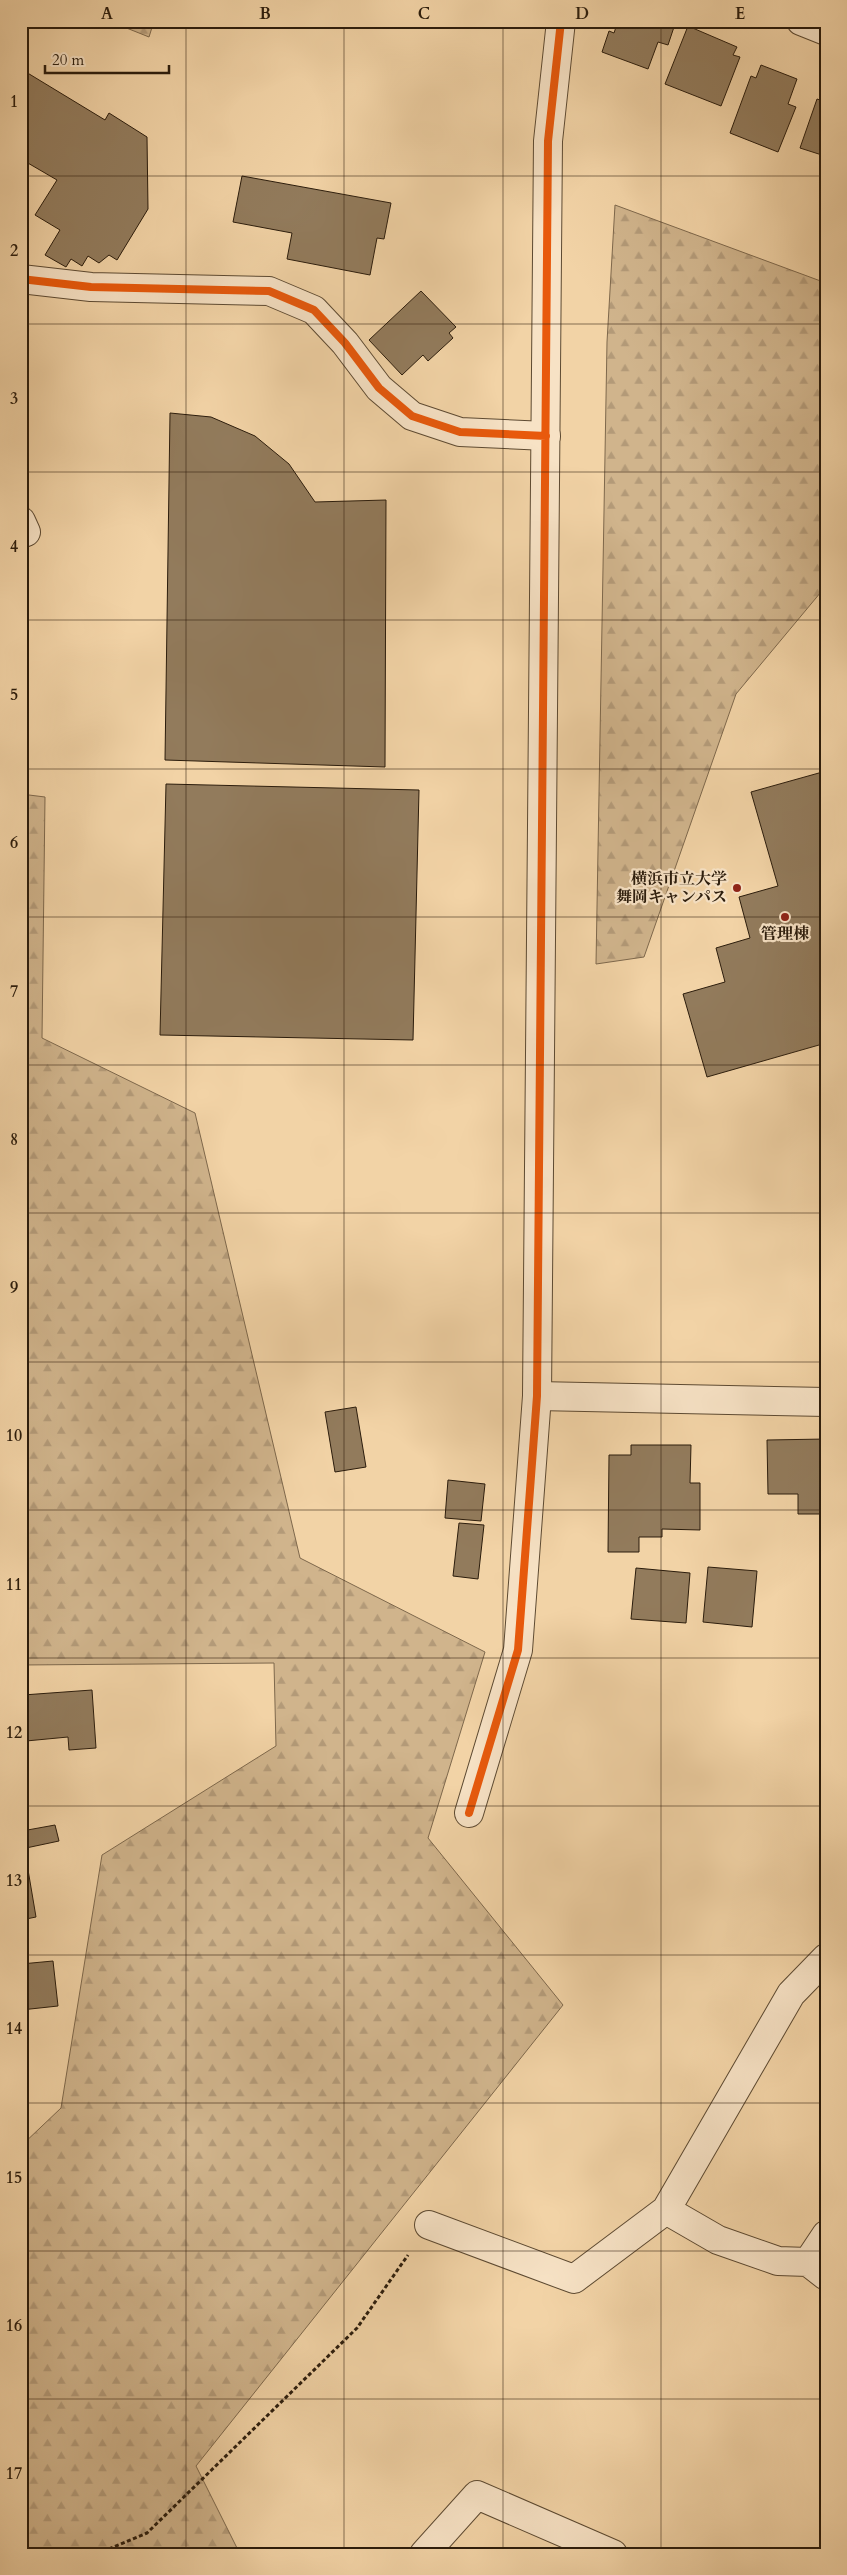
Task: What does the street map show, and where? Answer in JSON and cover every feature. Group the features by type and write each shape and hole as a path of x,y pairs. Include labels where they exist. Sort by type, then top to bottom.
{"street":[{"path":"469,1813 518,1650 537,1396 548,141 561,21"},
{"path":"801,21 826,31"},
{"path":"21,279 91,287 269,291 314,310 345,343 379,388 412,416 460,432 546,436"},
{"path":"21,521 26,532 21,534"},
{"path":"537,1396 826,1402"},
{"path":"429,2225 574,2279 666,2210 791,1994 826,1958"},
{"path":"666,2210 718,2240 778,2261 817,2269 826,2235"},
{"path":"424,2554 476,2495 613,2554"}],"path":[{"path":"97,2554 146,2533 357,2328 429,2225"}],"green space":[{"path":"109,21 154,21 149,37"},
{"path":"615,205 826,283 826,586 736,694 644,957 596,964 607,342"},
{"path":"21,794 45,797 42,1038 195,1113 300,1558 485,1652 428,1838 563,2005 196,2466 240,2554 21,2554 21,2146 61,2108 102,1855 276,1746 274,1663 21,1665"}],"building":[{"path":"618,21 676,21 668,45 658,42 648,69 602,52 609,31 614,33"},
{"path":"688,26 737,47 733,55 740,57 721,106 665,84"},
{"path":"761,65 797,79 788,104 796,107 778,152 730,133 751,76 756,78"},
{"path":"21,69 105,120 109,113 147,137 148,209 117,260 109,255 99,263 88,256 82,266 71,259 66,267 45,255 60,230 35,215 57,180 21,159"},
{"path":"817,99 826,102 825,156 800,148"},
{"path":"242,176 391,203 384,239 377,238 370,275 287,259 292,233 233,222"},
{"path":"421,291 456,327 449,333 453,338 428,361 423,355 402,375 369,340"},
{"path":"170,413 211,417 255,436 289,464 315,502 386,500 385,767 165,760"},
{"name":"管理棟","path":"826,771 826,874 821,875 826,891 826,1043 707,1077 683,994 725,982 716,948 750,938 739,897 778,886 751,792"},
{"path":"166,784 419,790 413,1040 160,1035"},
{"path":"356,1407 366,1467 335,1472 325,1412"},
{"path":"826,1439 826,1514 798,1514 798,1494 768,1494 767,1440"},
{"path":"631,1445 691,1445 690,1483 700,1483 700,1530 662,1529 662,1537 639,1537 639,1552 608,1552 609,1455 631,1455"},
{"path":"448,1480 485,1484 481,1521 445,1518"},
{"path":"459,1523 484,1525 478,1579 453,1576"},
{"path":"708,1567 757,1571 752,1627 703,1622"},
{"path":"636,1568 690,1573 686,1623 631,1619"},
{"path":"92,1690 96,1748 69,1750 68,1737 26,1741 23,1695"},
{"path":"55,1825 59,1841 26,1848 22,1831"},
{"path":"25,1852 36,1917 21,1920 21,1853"},
{"path":"53,1961 58,2006 21,2010 21,1964"}],"cycle path":[{"path":"469,1813 518,1650 537,1396 548,141 561,21"},
{"path":"21,279 91,287 269,291 314,310 345,343 379,388 412,416 460,432 546,436"}],"place":[{"name":"横浜市立大学 舞岡キャンパス","path":"737,888"},
{"name":"管理棟","path":"785,917"}]}
